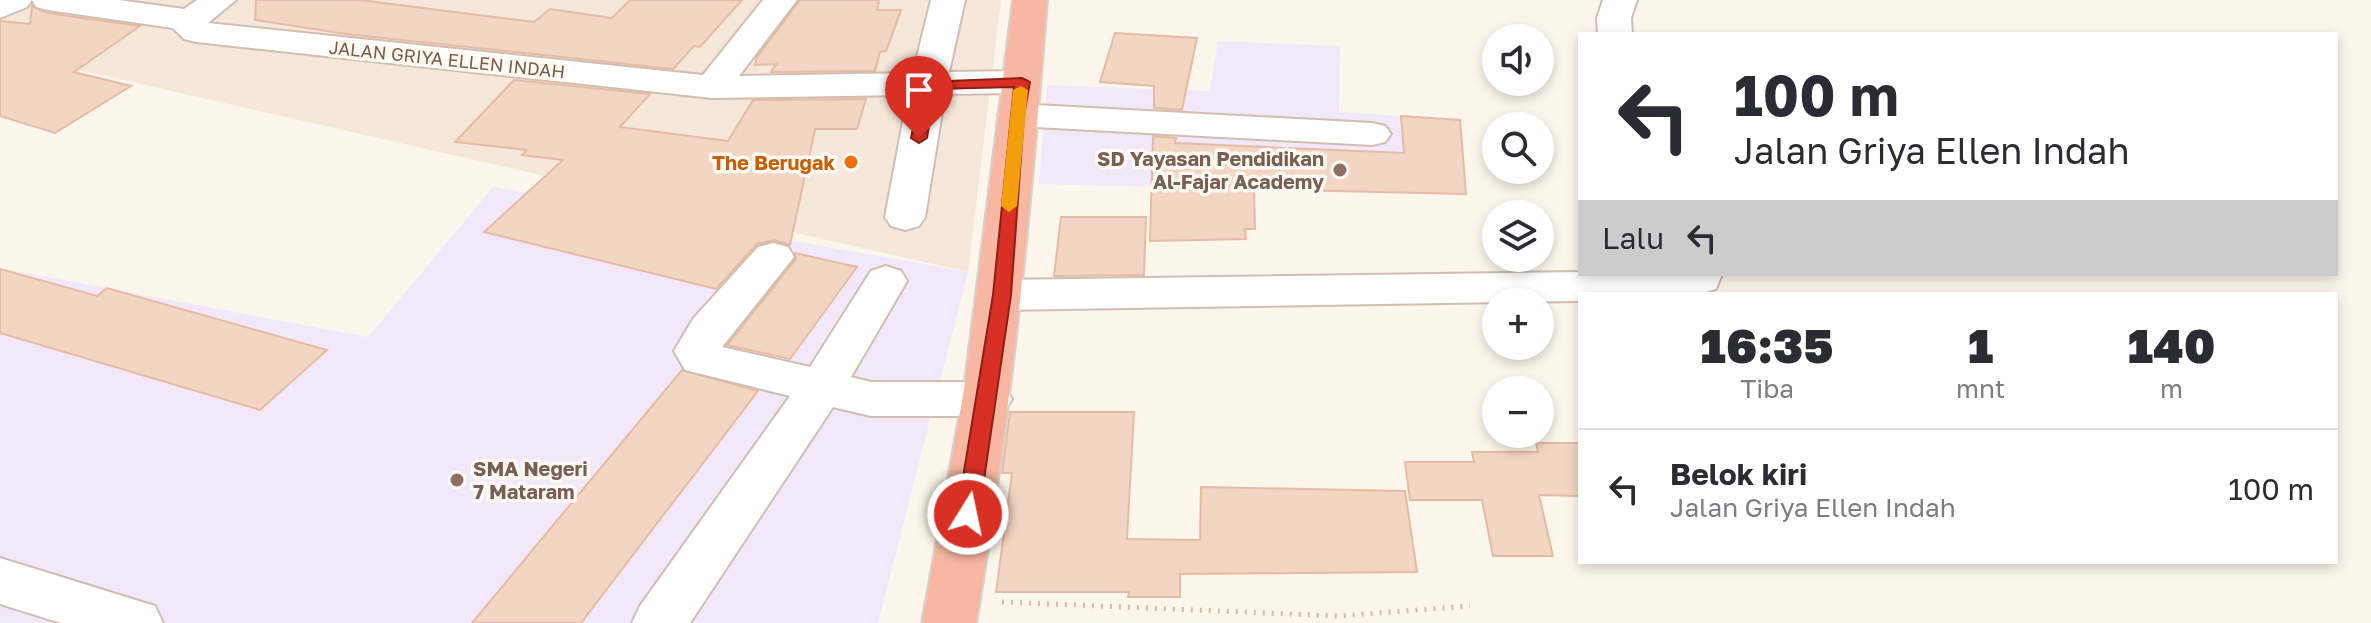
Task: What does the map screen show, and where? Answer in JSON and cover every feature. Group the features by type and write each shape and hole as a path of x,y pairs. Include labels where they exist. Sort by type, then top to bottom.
{"highway":[{"path":"951,612 988,399 1002,295 980,90 1030,0"}],"street":[{"path":"0,8 15,0"},
{"path":"48,0 190,20 219,0"},
{"path":"712,87 780,0"},
{"path":"905,217 980,90 948,0"},
{"path":"1615,32 1614,18 1620,0"},
{"name":"JALAN GRIYA ELLEN INDAH","path":"190,20 189,26 196,32 712,87 980,90 1372,134"},
{"path":"773,257 709,330 697,351 701,358 820,389 914,401 988,399"},
{"path":"1002,295 1672,285 1696,282 1701,276"},
{"path":"659,623 820,389 886,281"},
{"path":"0,581 136,623"}],"path":[{"path":"951,612 1338,616 1470,606"}],"shaded area":[{"path":"0,0 1001,0 968,272 31,59 0,62"},
{"path":"1218,41 1340,46 1339,112 1461,120 1466,194 1039,184 1047,85 1210,91"},
{"name":"SMA Negeri 7 Mataram","path":"493,187 968,272 878,623 0,623 0,268 368,337"}],"building":[{"path":"256,0 360,0 534,22 550,9 612,18 630,0 742,0 700,47 694,46 673,69 346,34 255,20"},
{"path":"800,0 879,0 877,10 901,10 886,51 880,52 875,71 771,72 776,64 755,65 757,57"},
{"path":"32,6 47,13 140,26 74,72 131,86 55,133 0,116 0,21 30,24"},
{"path":"1115,33 1197,38 1182,110 1154,108 1154,86 1100,82"},
{"path":"514,80 650,94 620,127 728,141 753,100 866,99 857,129 815,129 790,245 774,240 757,244 716,289 484,232 563,160 522,155 527,150 455,142"},
{"path":"1401,116 1460,120 1466,194 1254,189 1255,229 1245,229 1246,239 1150,241 1153,136 1176,138 1175,143 1404,153"},
{"path":"1061,217 1146,217 1144,275 1054,276"},
{"path":"795,253 857,267 790,359 727,345 796,259"},
{"path":"0,269 97,296 107,288 327,350 260,410 0,333"},
{"path":"682,370 758,391 581,623 472,623"},
{"path":"1010,412 1134,412 1127,539 1200,540 1201,487 1405,491 1417,572 1180,574 1180,597 1128,597 1129,592 996,592 1012,473 1002,473"},
{"path":"1554,443 1578,443 1578,496 1539,495 1553,556 1493,556 1482,500 1410,500 1405,462 1474,462 1472,452 1538,452 1537,448 1554,448"}],"slow traffic":[{"path":"1009,206 1021,90"}],"place":[{"name":"The Berugak","path":"851,162"},
{"name":"SD Yayasan Pendidikan Al-Fajar Academy","path":"1340,170"},
{"name":"SMA Negeri 7 Mataram","path":"457,480"}],"route":[{"path":"919,138 928,85 1022,82 1002,295 968,514"}]}
